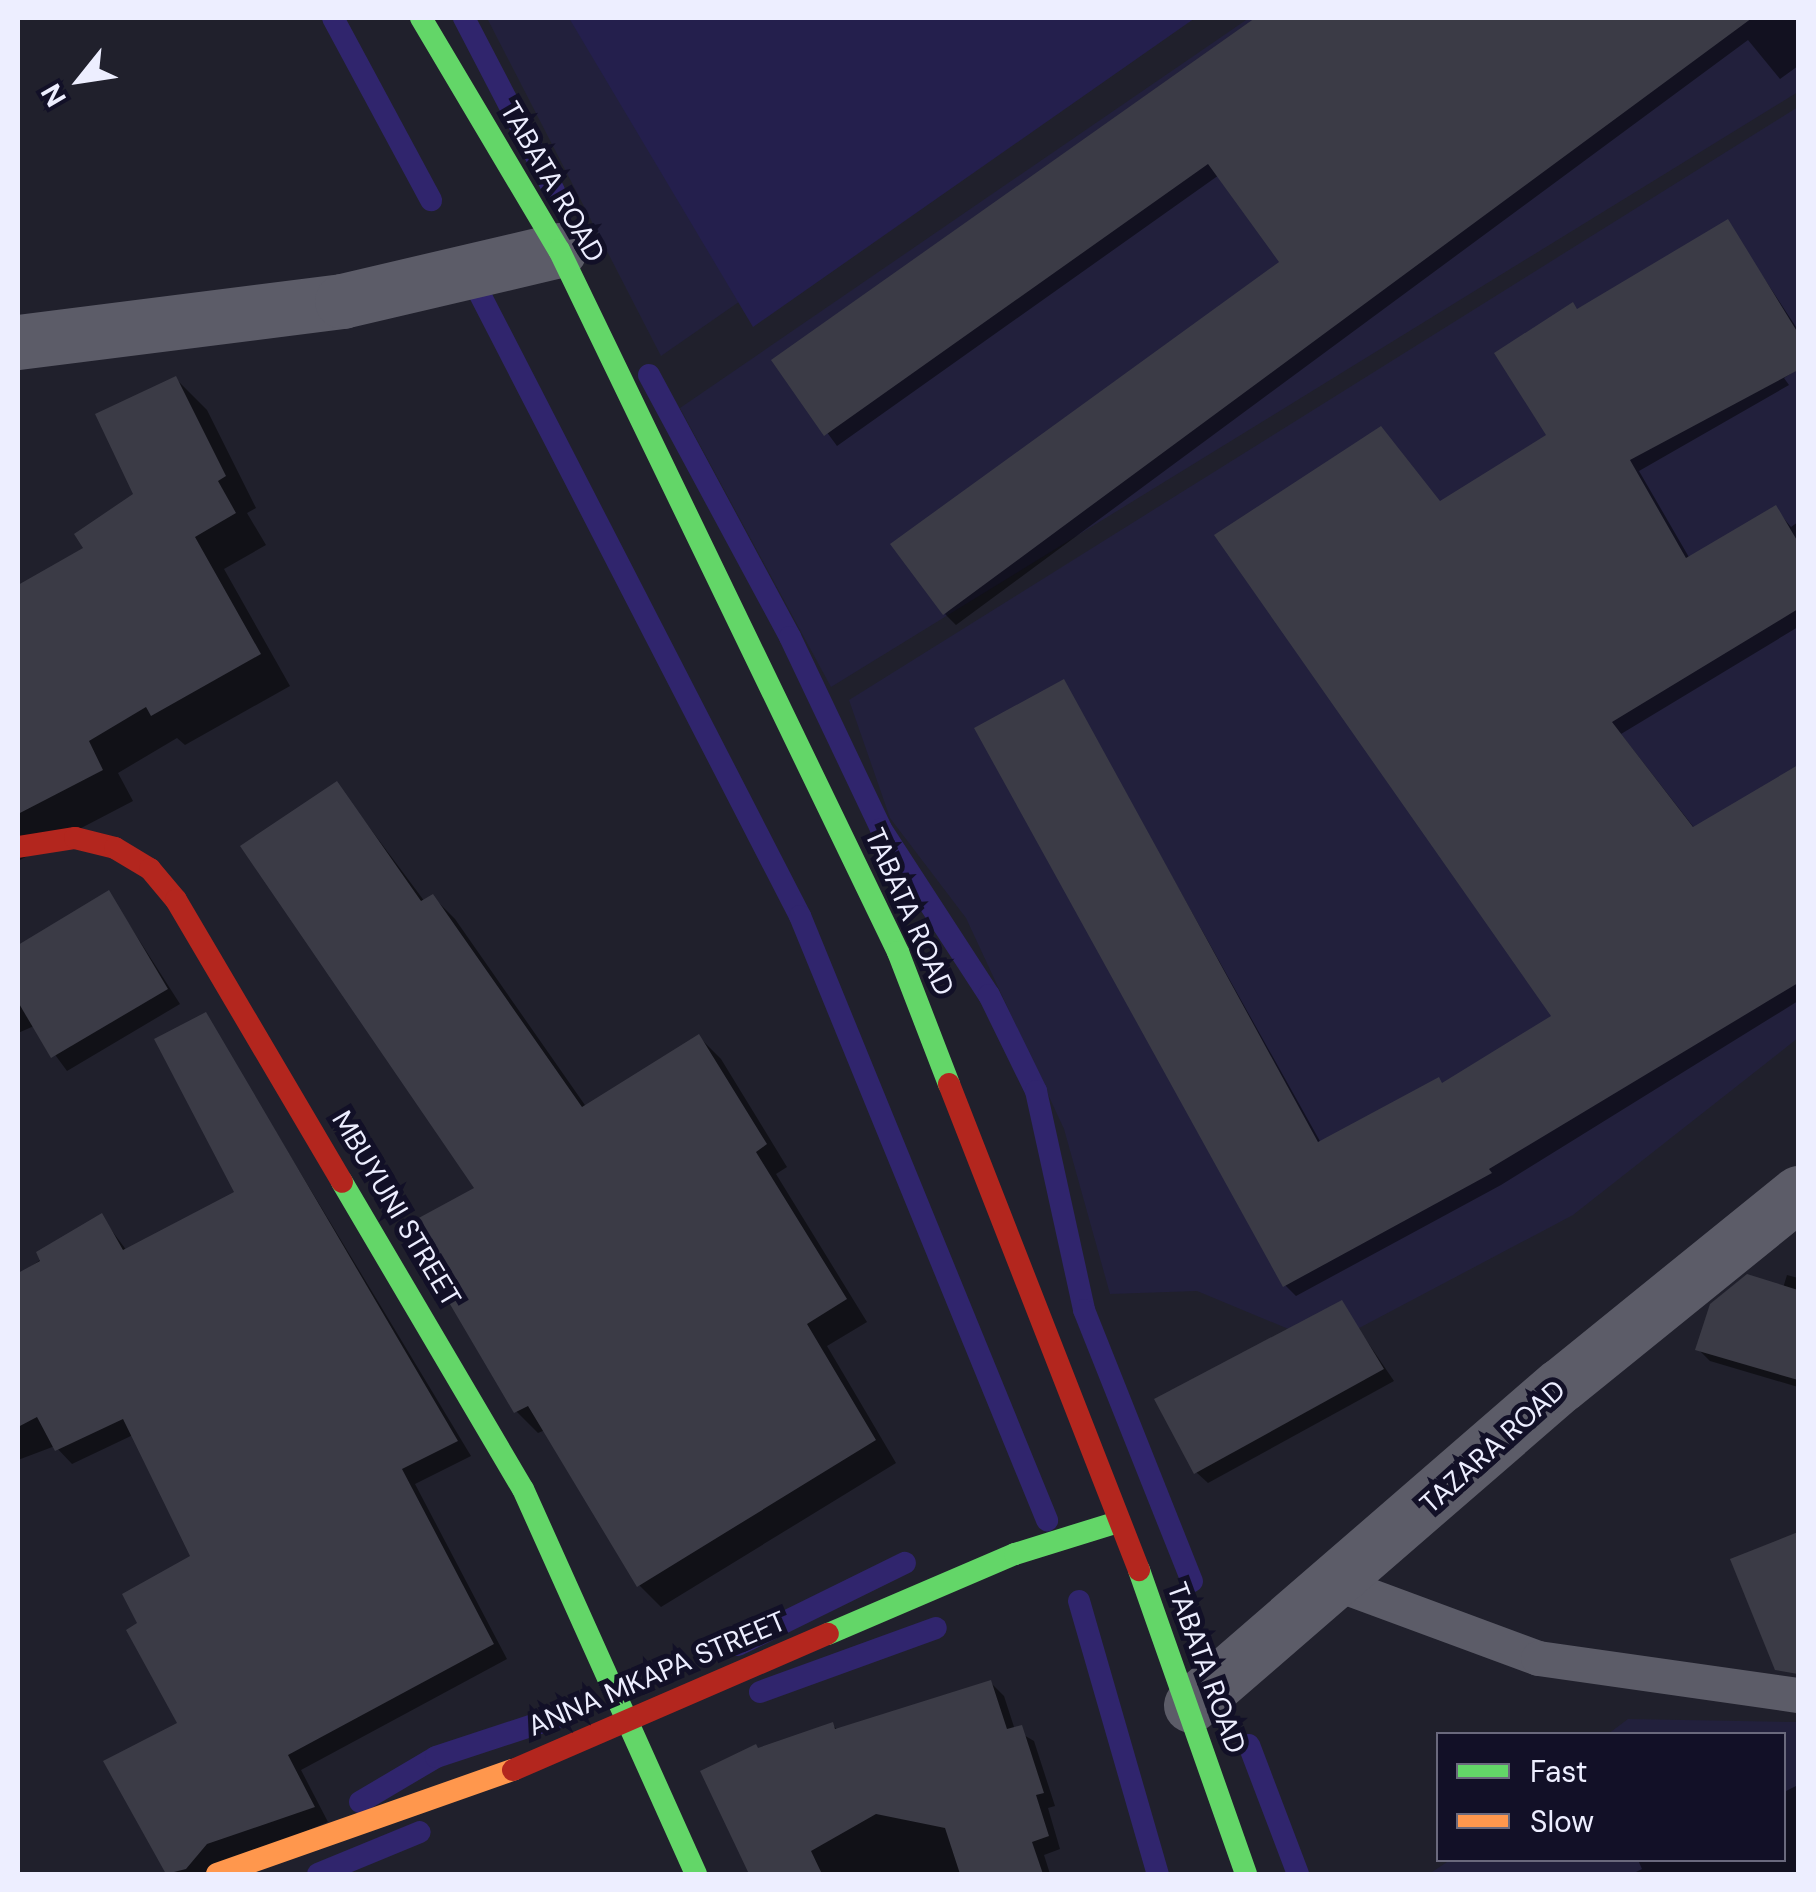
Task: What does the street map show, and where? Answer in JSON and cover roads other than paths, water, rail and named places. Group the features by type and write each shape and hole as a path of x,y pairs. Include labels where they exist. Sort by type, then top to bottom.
{"street":[{"name":"TABATA ROAD","path":"422,18 559,250 898,952 1191,1704 1246,1874"},
{"path":"18,342 342,301 559,250"},
{"name":"MBUYUNI STREET","path":"18,847 75,838 115,848 150,869 176,900 523,1489 696,1874"},
{"name":"TAZARA ROAD","path":"1191,1704 1338,1584 1561,1385 1798,1193"},
{"name":"ANNA MKAPA STREET","path":"217,1874 483,1782 1016,1554 1118,1522"}],"lane":[{"path":"1338,1584 1538,1658 1798,1695"}],"waterway":[{"path":"333,18 431,200"},
{"path":"464,18 554,191"},
{"path":"471,277 800,916 1047,1520"},
{"path":"649,375 790,637 881,829 989,995 1036,1091 1084,1310 1192,1581"},
{"path":"738,1645 905,1563"},
{"path":"1079,1601 1158,1874"},
{"path":"760,1692 936,1628"},
{"path":"360,1802 436,1757 558,1717"},
{"path":"1249,1745 1298,1874"},
{"path":"318,1874 420,1832"}]}
